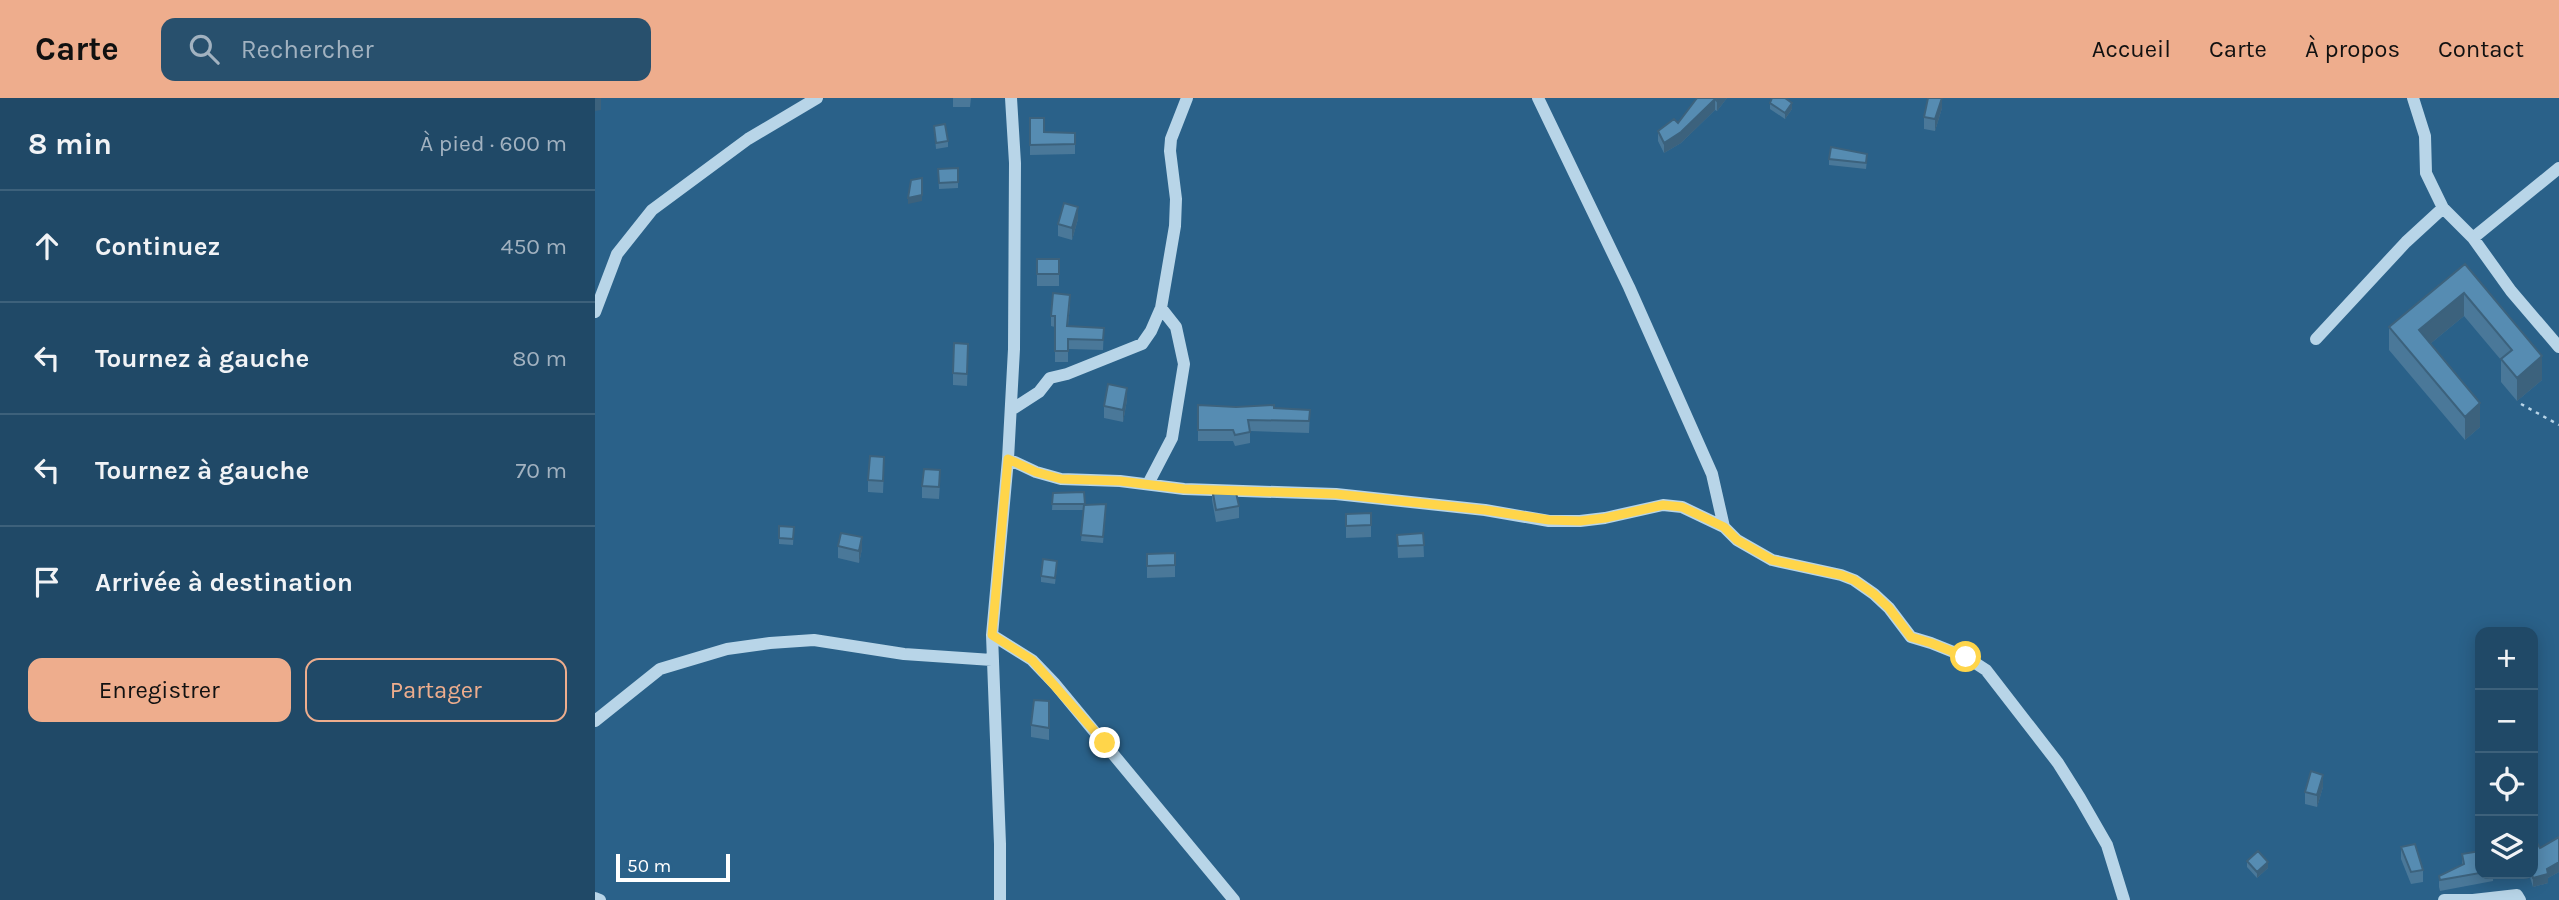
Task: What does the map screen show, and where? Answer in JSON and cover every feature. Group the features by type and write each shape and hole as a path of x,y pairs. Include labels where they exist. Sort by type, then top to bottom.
{"street":[{"path":"595,312 617,254 652,210 748,139 817,98"},
{"path":"1000,900 992,635 1008,459 1014,349 1015,177 1011,98"},
{"path":"1010,410 1039,392 1050,378 1067,374 1142,344 1151,331 1161,308 1176,213 1171,139 1187,98"},
{"path":"1538,98 1629,287 1712,474 1724,527"},
{"path":"2413,98 2425,136 2426,173 2443,208 2473,237 2511,290 2559,347"},
{"path":"2473,237 2559,168"},
{"path":"2316,339 2406,242 2443,208"},
{"path":"1148,484 1172,438 1184,364 1176,327 1161,308"},
{"path":"1008,459 1036,472 1061,479 1184,489 1336,494 1474,508 1549,520 1580,521 1663,505 1682,507 1724,527 1737,540 1772,560 1854,580 1889,608 1911,637 1966,657 1986,670 2058,763 2080,798 2107,845 2124,900"},
{"path":"992,635 1032,660 1055,684 1234,900"},
{"path":"595,721 660,669 727,649 814,640 904,654 992,660"},
{"path":"2444,900 2517,895 2520,900"}],"path":[{"path":"2521,404 2559,425"}],"building":[{"path":"1697,98 1719,98 1681,132 1664,143 1658,131 1674,119 1678,123"},
{"path":"1772,98 1785,98 1792,103 1785,113 1770,103"},
{"path":"1928,98 1942,98 1935,119 1924,117"},
{"path":"1030,118 1044,118 1044,132 1075,133 1075,144 1030,145"},
{"path":"945,124 948,141 936,143 934,126"},
{"path":"1831,147 1867,154 1866,163 1829,159"},
{"path":"958,168 958,182 939,183 938,169"},
{"path":"922,178 922,195 908,198 911,180"},
{"path":"1064,203 1078,207 1072,228 1058,224"},
{"path":"1037,259 1059,259 1059,274 1037,274"},
{"path":"2465,264 2542,356 2517,378 2501,359 2512,350 2464,293 2419,330 2480,403 2465,417 2389,327"},
{"path":"1053,293 1070,295 1067,326 1104,328 1103,340 1068,339 1068,351 1055,351 1055,316 1051,316"},
{"path":"954,343 968,344 967,374 953,373"},
{"path":"1108,384 1127,388 1123,410 1104,406"},
{"path":"1198,405 1274,405 1274,408 1310,410 1309,421 1248,420 1250,432 1235,435 1233,430 1198,430"},
{"path":"870,456 884,457 883,481 868,480"},
{"path":"924,469 940,470 939,487 922,486"},
{"path":"1212,488 1235,488 1239,506 1216,510"},
{"path":"1084,492 1085,504 1052,504 1053,493"},
{"path":"1106,504 1103,537 1081,535 1084,505"},
{"path":"1371,513 1371,525 1346,526 1346,514"},
{"path":"779,526 794,527 793,539 779,538"},
{"path":"841,533 862,537 859,551 838,546"},
{"path":"1423,533 1424,545 1398,546 1397,535"},
{"path":"1175,553 1175,565 1147,566 1147,554"},
{"path":"1043,559 1057,561 1055,578 1041,576"},
{"path":"1034,700 1049,701 1049,728 1031,725"},
{"path":"2311,771 2323,775 2317,795 2305,792"},
{"path":"2559,837 2559,862 2547,869 2548,874 2538,877 2538,844 2540,848"},
{"path":"2415,844 2423,870 2411,872 2401,847"},
{"path":"2258,851 2268,862 2257,872 2247,861"},
{"path":"2475,852 2475,874 2440,880 2439,876 2464,864 2462,854"}],"route":[{"path":"1105,743 1032,660 992,635 1008,459 1036,472 1061,479 1120,481 1184,489 1336,494 1440,504 1549,520 1580,521 1663,505 1682,507 1724,527 1737,540 1772,560 1854,580 1889,608 1911,637 1966,657"}]}
